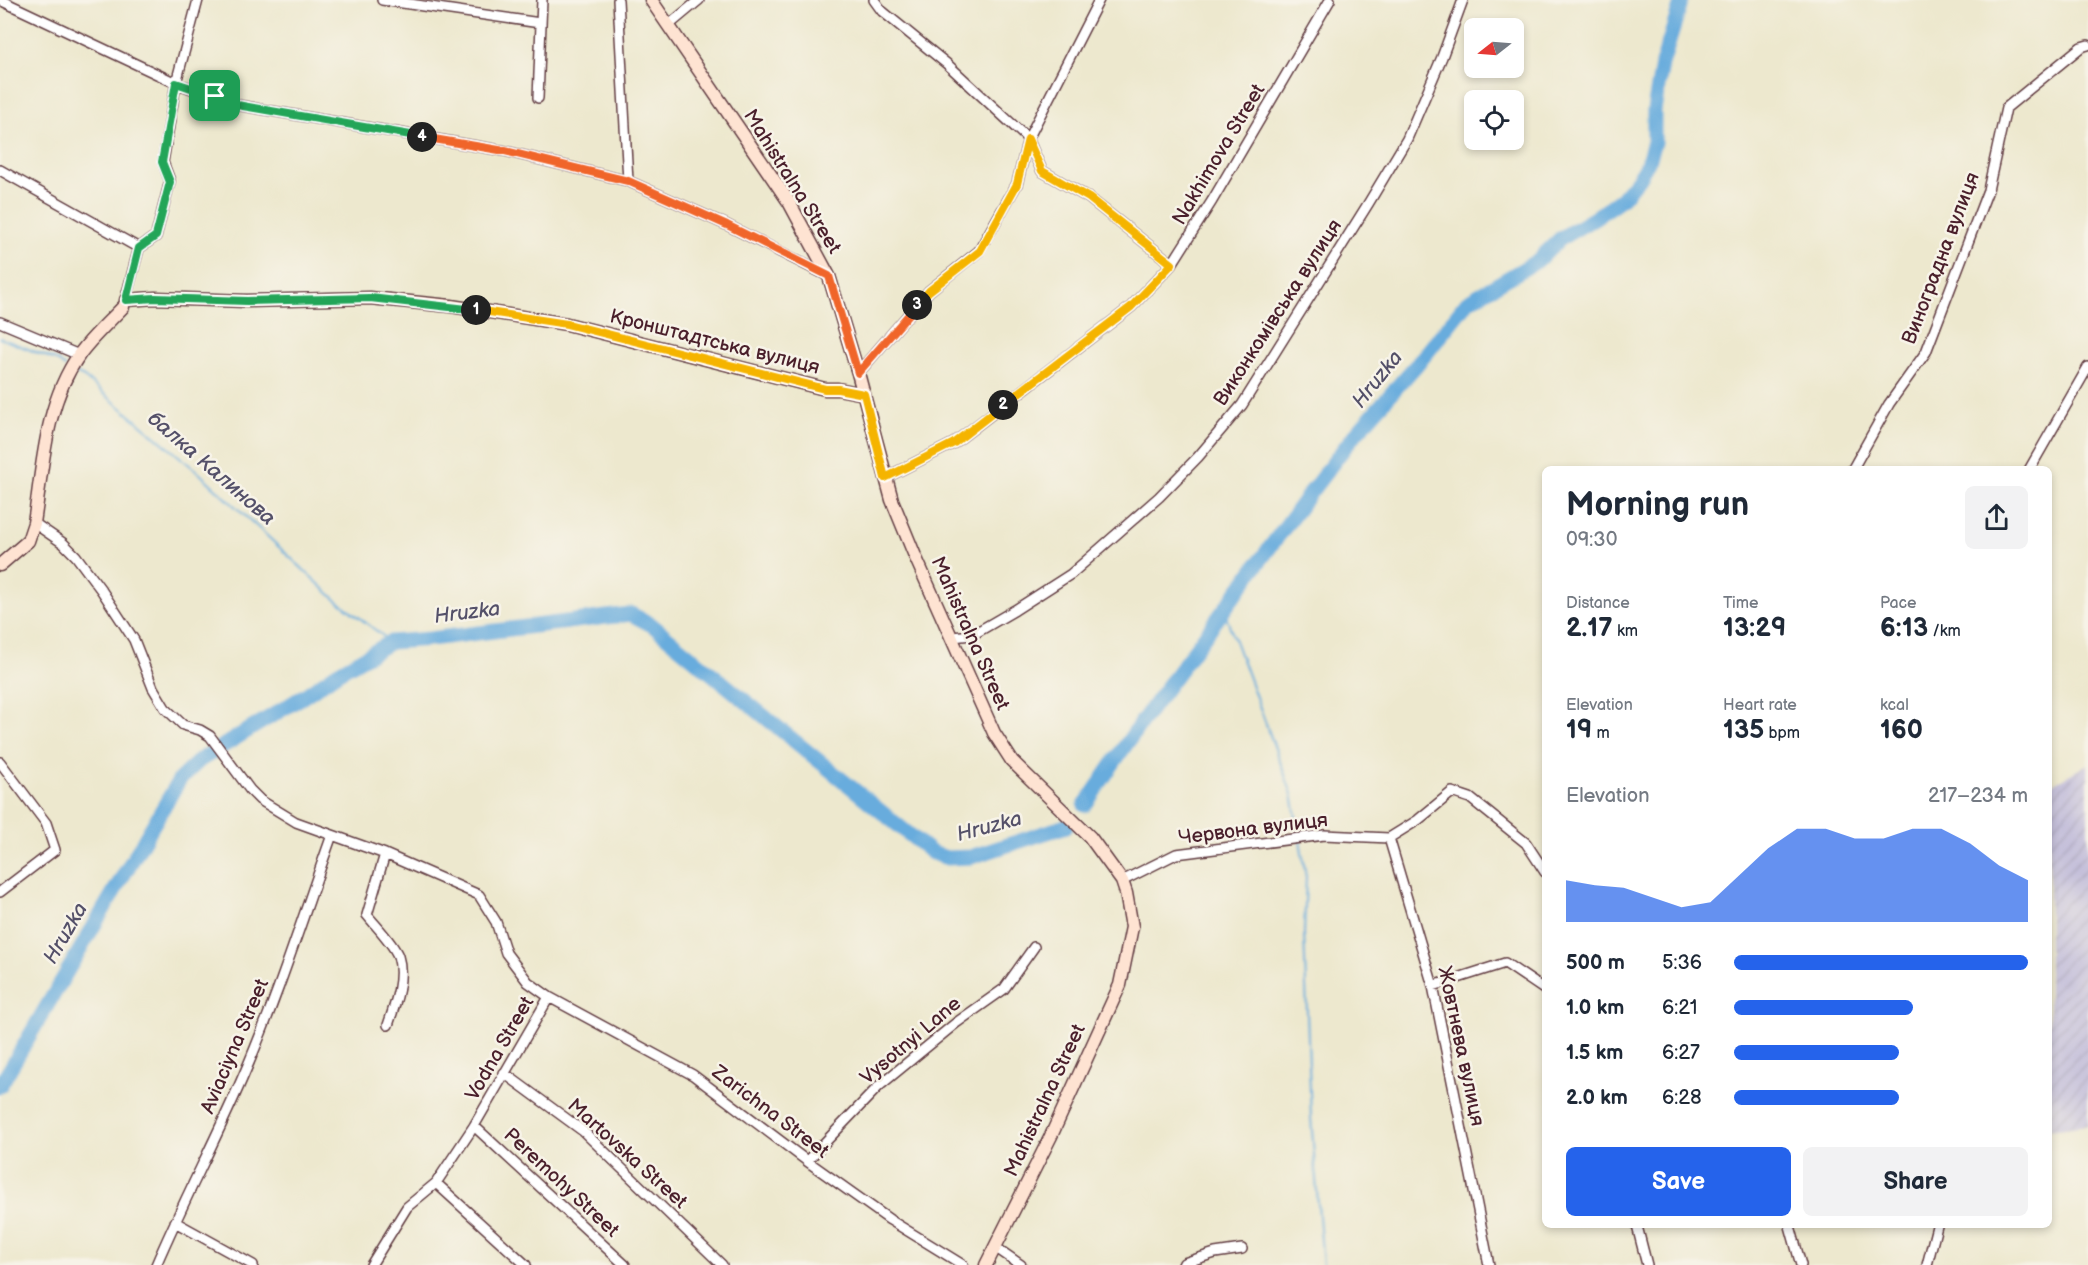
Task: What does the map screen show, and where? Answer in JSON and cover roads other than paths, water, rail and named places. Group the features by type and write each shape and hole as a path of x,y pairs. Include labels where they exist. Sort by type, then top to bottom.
{"main road":[{"name":"Mahistralna Street","path":"651,0 789,202 829,276 864,394 885,478 899,519 994,733 1012,760 1090,837 1122,881 1126,892 1132,927 1120,985 1051,1136 986,1265"},
{"name":"Кронштадтська вулиця","path":"124,304 155,298 247,301 370,298 451,306 567,324 815,387 864,394"},
{"path":"0,565 28,541 34,523 53,407 60,389 79,355 124,304"},
{"path":"838,389 858,373"}],"street":[{"path":"0,0 176,83 237,105 505,151 628,181 727,225 829,276"},
{"path":"124,304 139,248 156,236 170,182 162,162 176,83 198,0"},
{"path":"382,0 540,23"},
{"path":"538,98 542,0"},
{"path":"618,0 628,181"},
{"path":"669,25 699,0"},
{"path":"874,0 882,11 946,64 1028,139 1042,171 1089,198 1172,264"},
{"path":"858,373 929,291 980,251 1017,184 1028,139 1100,0"},
{"name":"Nakhimova Street","path":"885,478 954,443 1131,307 1172,264 1212,201 1330,0"},
{"name":"Виконкомівська вулиця","path":"952,637 972,635 1071,573 1159,497 1198,457 1242,405 1407,139 1442,57 1463,0"},
{"name":"Виноградна вулиця","path":"1854,466 1889,404 1926,352 1988,190 2006,108 2082,47 2088,45"},
{"path":"0,170 139,248"},
{"path":"0,322 79,355"},
{"path":"2031,466 2088,367"},
{"name":"Vodna Street","path":"34,523 63,543 76,556 102,591 134,640 153,688 165,708 183,725 210,736 260,800 296,822 386,854 479,895 496,922 506,953 528,982 549,997 474,1126 436,1183 407,1207 371,1265"},
{"path":"0,762 4,774 46,823 55,850 0,892"},
{"path":"1389,838 1418,820 1452,792 1470,798 1526,843 1542,867"},
{"name":"Aviaciyna Street","path":"156,1265 242,1078 284,971 332,835"},
{"name":"Червона вулиця","path":"1122,881 1176,854 1324,835 1389,838"},
{"name":"Жовтнева вулиця","path":"1389,838 1433,986 1489,1265"},
{"path":"386,854 366,915 398,956 400,978 388,1025"},
{"name":"Vysotnyi Lane","path":"807,1161 879,1086 956,1023 1004,989 1034,947"},
{"path":"1433,986 1504,963 1542,988"},
{"name":"Zarichna Street","path":"549,997 693,1075 890,1220 963,1265"},
{"name":"Martovska Street","path":"504,1073 583,1131 722,1265"},
{"name":"Peremohy Street","path":"474,1126 625,1265"},
{"path":"436,1183 526,1265"},
{"path":"175,1221 253,1265"},
{"path":"1637,1228 1647,1265"},
{"path":"1791,1228 1801,1265"},
{"path":"1927,1265 1936,1228"},
{"path":"994,1247 1022,1265"},
{"path":"1183,1265 1215,1253 1242,1249"}],"waterway":[{"name":"Hruzka","path":"1085,805 1140,724 1304,501 1352,438 1426,354 1467,302 1537,261 1561,238 1621,199 1638,179 1647,164 1654,142 1654,110 1662,64 1682,0"},
{"name":"балка Калинова","path":"0,338 56,360 65,367"},
{"name":"балка Калинова","path":"73,372 84,377 198,472 335,599 391,642"},
{"path":"1224,611 1292,794 1299,834"},
{"name":"Hruzka","path":"0,1086 180,779 200,760 337,673 391,642 631,614 652,625 932,853 947,858 971,857 1066,826"},
{"path":"1300,840 1306,877 1304,933 1311,1118 1323,1265"}]}
